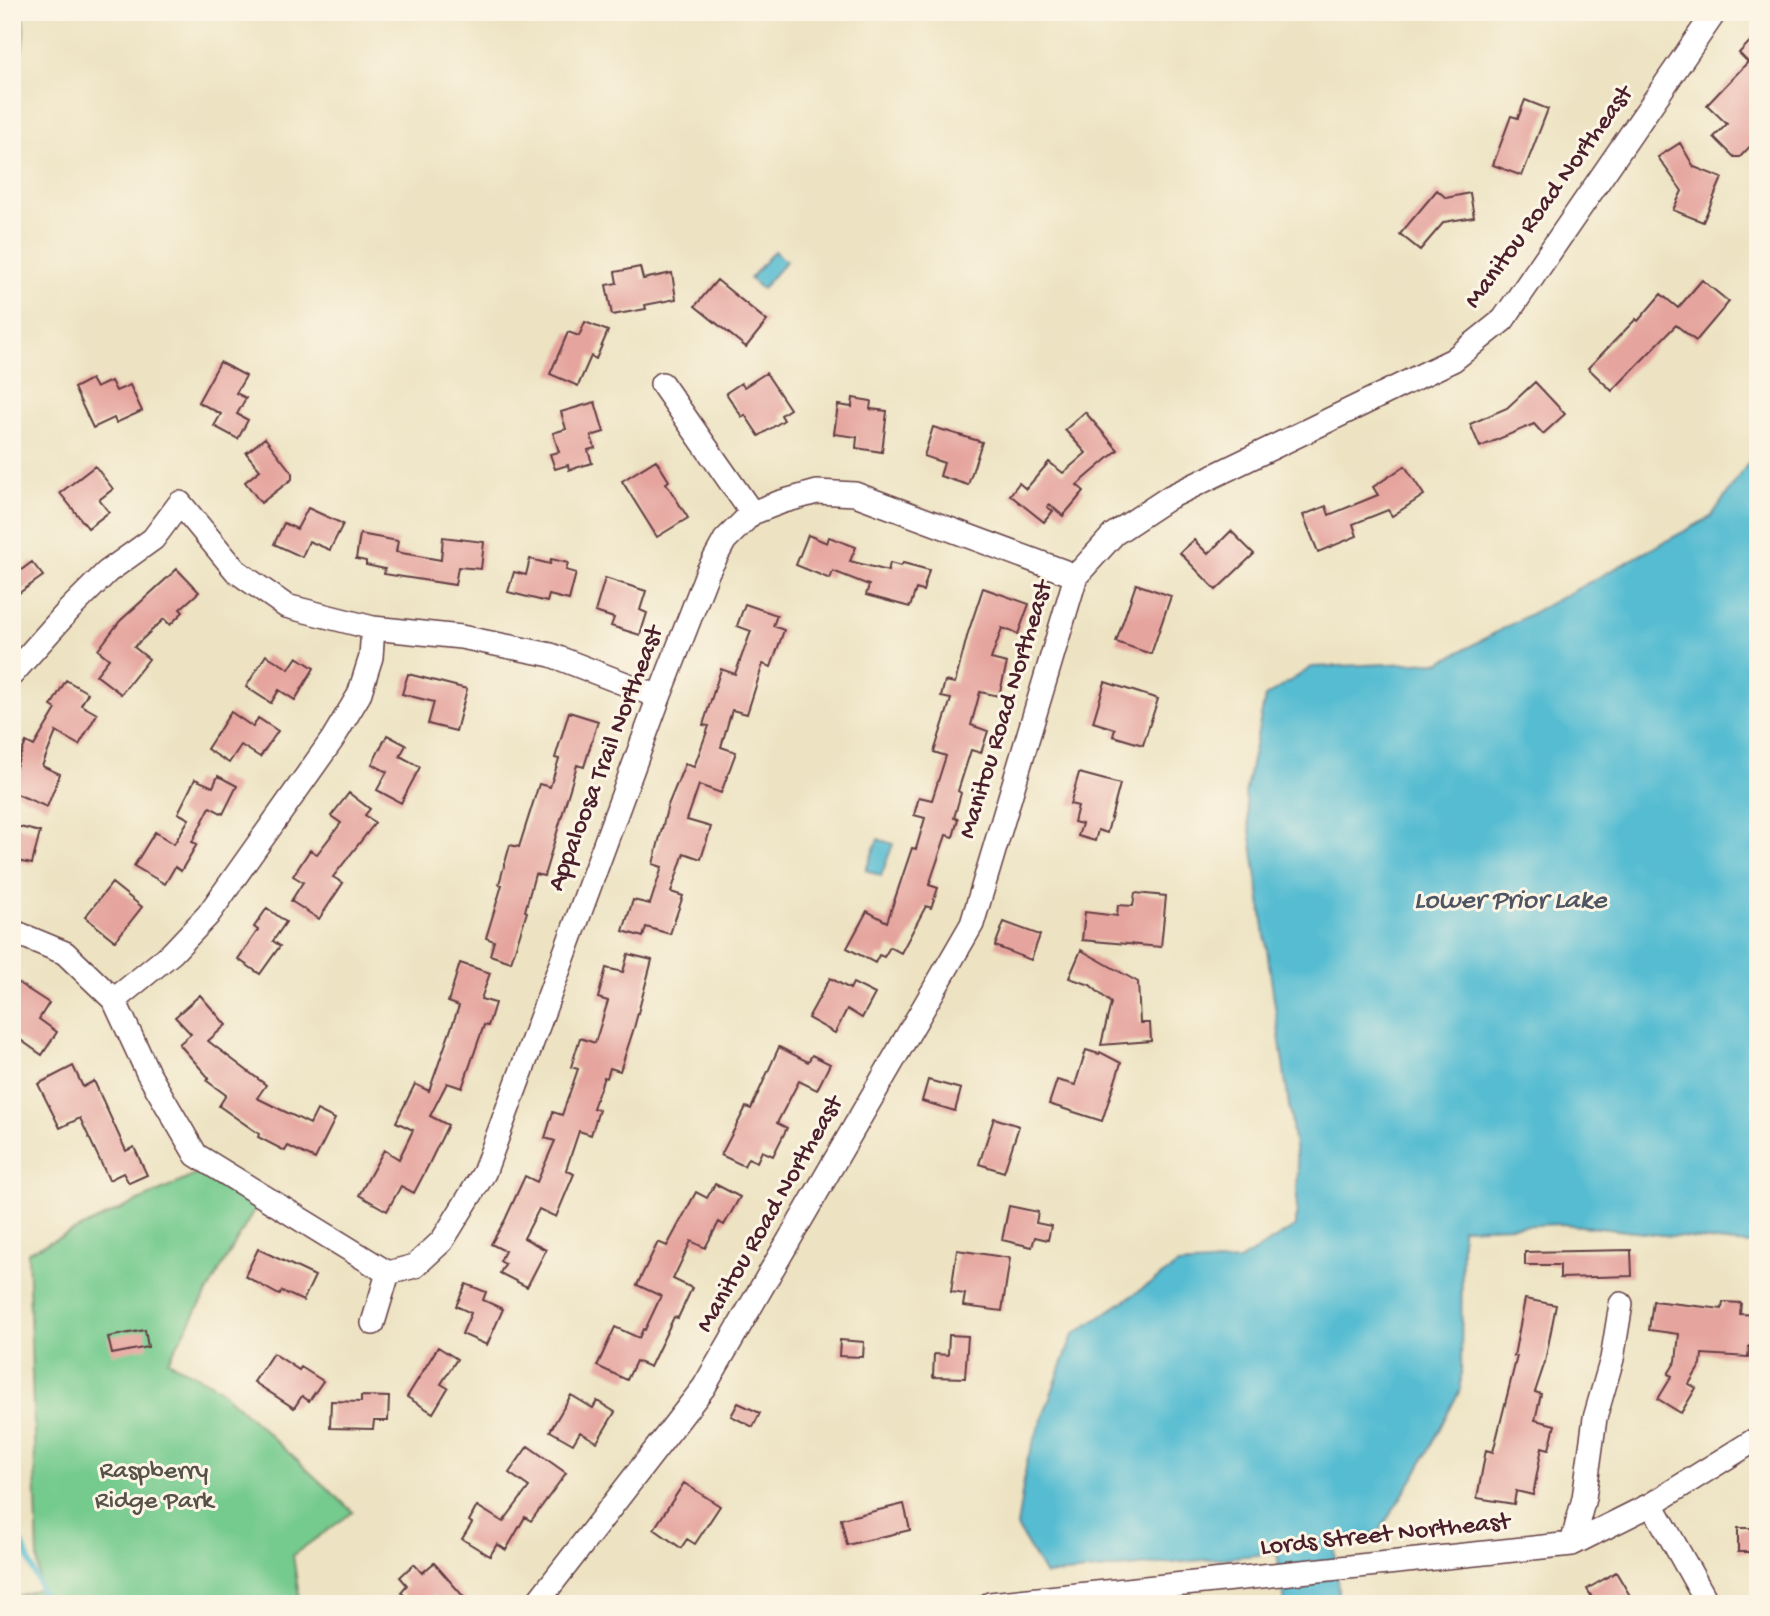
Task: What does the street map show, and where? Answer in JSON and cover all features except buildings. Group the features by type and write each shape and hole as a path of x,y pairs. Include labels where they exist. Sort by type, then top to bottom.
{"street":[{"name":"Manitou Road Northeast","path":"536,1604 704,1387 972,924 1076,576 1114,534 1170,497 1453,360 1503,320 1715,12"},
{"path":"662,384 752,513"},
{"name":"Appaloosa Trail Northeast","path":"388,1273 415,1266 442,1241 484,1173 659,697 708,571 725,540 752,513 781,502 817,492 855,494 1076,576"},
{"path":"12,673 107,572 153,539 180,503 236,571 286,606 373,628 461,637 551,654 659,697"},
{"path":"114,1000 172,953 208,915 332,740 359,695 371,657 373,628"},
{"path":"12,931 65,953 114,1000 148,1073 196,1154 388,1273 373,1323"},
{"path":"1572,1544 1584,1498 1595,1418 1612,1359 1621,1304"},
{"name":"Lords Street Northeast","path":"996,1603 1572,1544 1652,1504 1758,1438"},
{"path":"1652,1504 1708,1604"}],"green space":[{"path":"12,12 22,12 24,32 12,91"},
{"name":"Raspberry Ridge Park","path":"204,1171 257,1205 168,1361 216,1386 353,1512 293,1555 300,1604 12,1604 12,1598 39,1589 28,1252"}],"water":[{"path":"774,251 786,261 762,289 750,279"},
{"name":"Lower Prior Lake","path":"1758,449 1758,1244 1562,1224 1462,1228 1461,1388 1416,1474 1379,1532 1334,1545 1339,1602 1437,1600 1446,1604 1283,1604 1285,1603 1277,1553 1045,1575 1017,1527 1027,1460 1073,1335 1178,1265 1239,1261 1296,1226 1298,1169 1245,794 1265,697 1312,667 1441,662 1711,517"},
{"path":"878,839 893,844 881,876 866,870"}],"waterway":[{"path":"12,1529 24,1547 46,1604"}]}
